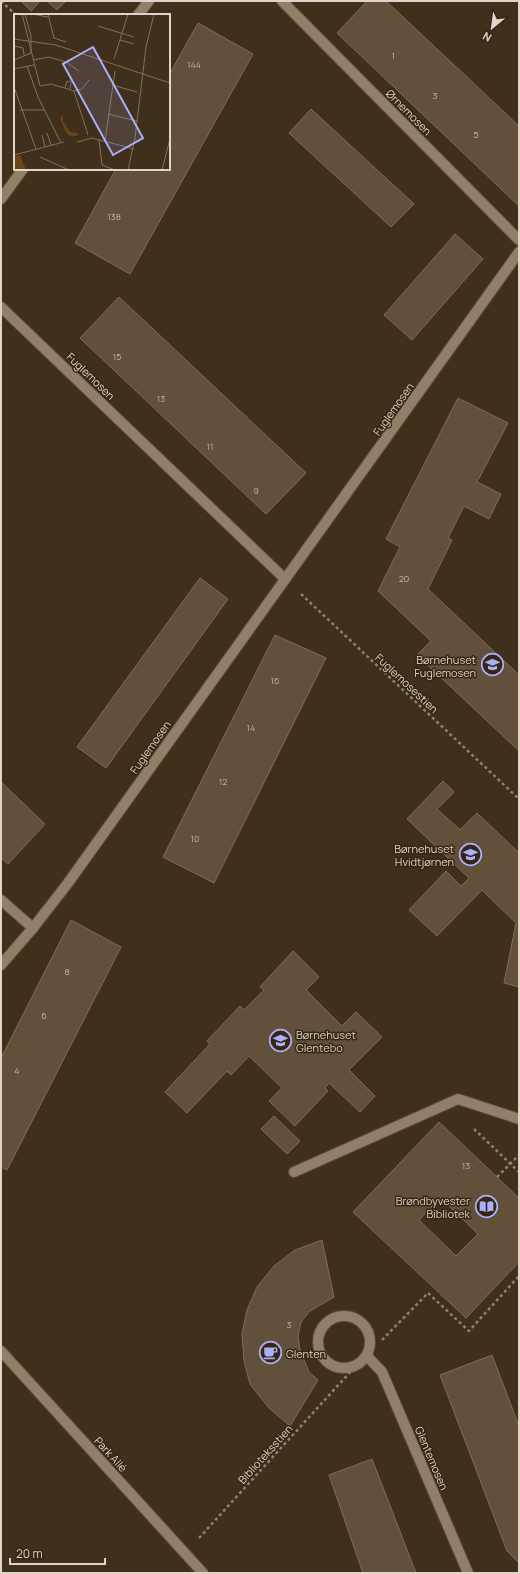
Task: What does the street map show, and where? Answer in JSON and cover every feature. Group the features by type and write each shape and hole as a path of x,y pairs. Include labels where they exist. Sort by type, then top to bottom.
{"street":[{"path":"139,14 149,1"},
{"name":"Ørnemosen","path":"282,1 519,240"},
{"path":"1,199 22,170"},
{"name":"Fuglemosen","path":"1,965 33,928 83,862 519,252"},
{"name":"Fuglemosen","path":"1,307 285,579"},
{"path":"1,900 33,928"},
{"path":"294,1172 458,1099 519,1119"},
{"path":"343,1315 358,1318 368,1329 371,1344 366,1356 357,1365 344,1368 331,1365 322,1356 317,1344 320,1331 329,1320 343,1315"},
{"name":"Park Allé","path":"1,1351 203,1573"},
{"name":"Glentemosen","path":"366,1356 382,1372 468,1573"}],"path":[{"path":"1,1 15,14"},
{"name":"Fuglemosestien","path":"285,579 519,799"},
{"path":"448,1103 519,1172"},
{"path":"497,1177 519,1155"},
{"path":"366,1356 428,1294 469,1331 519,1276"},
{"name":"Biblioteksstien","path":"185,1554 357,1365"}],"building":[{"path":"21,1 40,1 31,11"},
{"path":"47,1 66,1 57,10"},
{"path":"367,1 386,1 519,126 519,206 337,33"},
{"path":"198,23 253,54 130,274 75,243 115,170 170,170 170,73"},
{"path":"311,109 414,204 391,227 289,133"},
{"path":"455,234 483,259 412,340 384,315"},
{"path":"119,297 306,473 266,514 80,338"},
{"path":"458,398 508,423 477,482 501,494 489,519 464,506 448,538 452,540 428,589 519,675 519,751 417,655 431,641 378,591 400,547 386,539"},
{"path":"200,578 228,599 106,768 77,747"},
{"path":"275,635 326,658 214,883 163,857"},
{"path":"443,781 454,792 437,809 460,830 477,813 519,853 519,987 504,983 516,923 482,890 437,936 409,910 446,871 461,886 469,878 407,819"},
{"path":"1,782 45,824 8,864 1,858"},
{"path":"71,920 121,947 7,1170 1,1167 1,1058"},
{"name":"Børnehuset Glentebo","path":"293,951 319,977 306,990 342,1026 356,1012 382,1037 349,1070 375,1096 360,1112 329,1083 325,1088 328,1091 295,1126 269,1101 282,1088 249,1056 231,1075 227,1071 187,1113 165,1092 210,1044 207,1041 240,1006 244,1010 264,990 260,987"},
{"path":"274,1116 300,1141 287,1154 261,1129"},
{"path":"439,1122 519,1198 519,1262 466,1318 353,1212","holes":["441,1198 478,1234 456,1256 419,1220"]},
{"path":"322,1240 334,1297 310,1311 301,1322 298,1336 300,1350 309,1372 318,1380 290,1426 269,1408 250,1384 244,1361 242,1334 247,1310 257,1287 274,1266 295,1250"},
{"path":"492,1355 519,1426 519,1563 507,1551 440,1375"},
{"path":"372,1459 416,1573 363,1573 329,1475"}],"place":[{"name":"Børnehuset Fuglemosen","path":"492,665"},
{"name":"Børnehuset Hvidtjørnen","path":"470,854"},
{"name":"Børnehuset Glentebo","path":"280,1040"},
{"name":"Brøndbyvester Bibliotek","path":"486,1206"},
{"name":"Glenten","path":"271,1353"}]}
